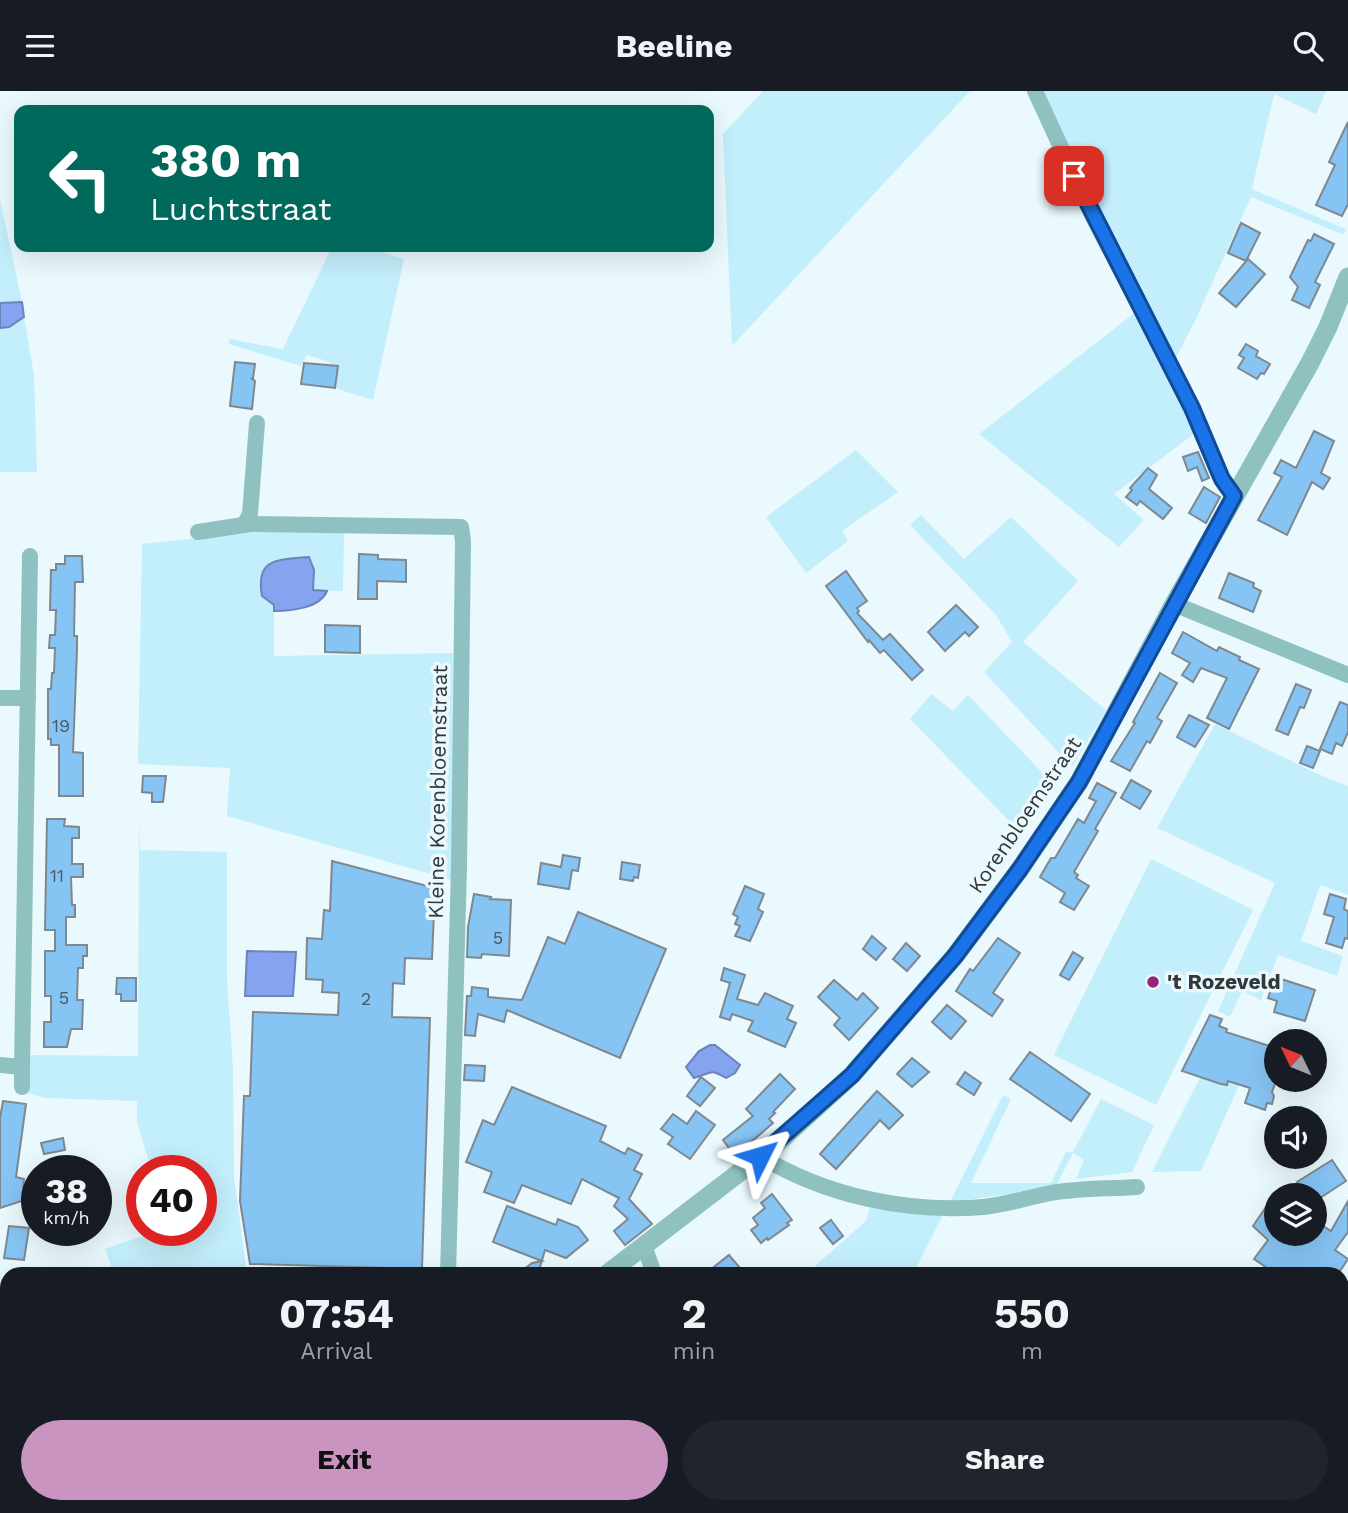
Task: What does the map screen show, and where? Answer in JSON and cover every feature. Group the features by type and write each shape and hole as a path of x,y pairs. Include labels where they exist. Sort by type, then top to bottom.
{"street":[{"path":"1035,91 1093,217 1192,408 1219,473 1234,496"},
{"name":"Korenbloemstraat","path":"616,1267 760,1156 852,1075 972,934 1079,782 1174,604 1310,363 1348,277"},
{"path":"198,532 244,525 250,514 257,423"},
{"name":"Kleine Korenbloemstraat","path":"244,525 461,527 459,867 447,1267"},
{"path":"22,1087 30,556"},
{"path":"1174,604 1348,675"},
{"path":"0,698 29,698"},
{"path":"0,1065 22,1067"},
{"path":"760,1156 785,1171 860,1198 945,1208 986,1207 1055,1193 1137,1187"},
{"path":"644,1245 652,1267"}],"shaded area":[{"path":"763,91 970,91 732,346 723,134"},
{"path":"1040,91 1326,91 1316,114 1274,94 1252,189 1346,229 1344,235 1251,197 1176,358"},
{"path":"0,199 19,288 22,302 0,303"},
{"path":"330,252 382,252 404,259 373,400 325,385 330,362 307,355 301,366 229,344 229,339 283,349"},
{"path":"1137,311 1198,431 1114,494 1144,520 1119,547 979,434"},
{"path":"24,317 34,375 37,472 0,472 0,328 9,327"},
{"path":"856,450 898,492 842,531 848,541 806,573 766,517"},
{"path":"921,515 964,559 1011,517 1078,581 1023,642 1106,710 1072,767 984,672 1012,642 996,615 910,525"},
{"path":"248,532 344,532 343,591 313,590 314,570 274,605 274,656 453,653 452,880 227,816 230,768 138,764 142,544"},
{"path":"931,694 953,711 968,695 1056,787 1022,834 910,719"},
{"path":"1215,724 1348,786 1348,895 1320,885 1301,941 1343,956 1337,976 1278,955 1261,1000 1242,991 1230,1017 1218,1011 1275,883 1157,828"},
{"path":"139,821 140,850 227,852 227,979 233,1069 234,1177 246,1267 111,1267 105,1249 126,1242 126,1246 217,1246 217,1155 147,1155 137,1123 137,1101 45,1098 28,1093 30,1055 138,1056"},
{"name":"'t Rozeveld","path":"1151,859 1253,910 1156,1105 1054,1055"},
{"path":"1210,1058 1244,1074 1201,1171 1152,1172"},
{"path":"1003,1095 1011,1099 971,1183 1051,1183 1066,1152 1073,1152 1101,1099 1154,1125 1132,1172 1076,1179 1084,1160 1073,1153 1055,1188 950,1202"},
{"path":"871,1204 944,1213 917,1267 816,1267 866,1221"}],"water":[{"path":"22,302 24,317 9,327 0,328 0,303"},
{"path":"309,557 314,570 313,590 327,591 312,605 274,611 274,605 262,596 262,574 266,567 279,560"},
{"path":"247,951 296,952 293,996 245,996"},
{"path":"715,1045 740,1065 735,1073 726,1078 713,1072 694,1078 686,1067 699,1051"}],"building":[{"path":"1348,122 1348,204 1342,216 1316,205 1335,165 1329,162"},
{"path":"1241,223 1260,233 1246,261 1228,253"},
{"path":"1314,234 1334,244 1315,282 1320,285 1309,308 1292,300 1298,287 1290,277 1308,240 1311,241"},
{"path":"1248,259 1265,274 1236,307 1219,293"},
{"path":"1246,344 1258,351 1256,356 1270,364 1257,379 1238,368 1244,358 1239,355"},
{"path":"235,362 255,364 253,379 251,378 255,381 252,409 230,406"},
{"path":"304,363 338,366 335,388 301,384"},
{"path":"1314,431 1334,441 1321,473 1330,478 1323,489 1312,482 1287,535 1258,520 1282,477 1274,473 1281,460 1296,468"},
{"path":"1198,452 1209,478 1202,481 1197,467 1188,471 1183,457"},
{"path":"1148,468 1157,475 1149,489 1172,508 1163,519 1140,501 1137,505 1126,497 1132,490 1130,488"},
{"path":"1204,487 1220,497 1206,523 1189,513"},
{"path":"359,554 378,555 378,559 406,560 406,582 377,581 377,599 358,599"},
{"path":"65,556 82,556 83,582 75,582 74,636 77,636 77,650 73,752 83,753 83,796 59,796 59,745 51,745 51,739 48,739 48,689 51,689 54,673 55,648 49,648 50,635 55,635 56,610 50,610 51,570 56,570 56,564 65,564"},
{"path":"846,571 867,601 857,608 857,613 883,640 890,634 923,670 912,680 884,650 880,653 869,640 868,642 826,586"},
{"path":"1229,573 1254,583 1253,587 1261,591 1253,612 1219,598"},
{"path":"956,605 978,627 969,636 965,632 945,651 928,632"},
{"path":"325,625 360,626 360,653 325,652"},
{"path":"1183,632 1217,651 1219,647 1240,657 1239,660 1259,669 1229,729 1207,718 1227,678 1201,668 1193,682 1182,675 1190,663 1172,653"},
{"path":"1160,673 1177,683 1157,718 1162,721 1130,771 1111,761 1135,723 1133,722"},
{"path":"1296,684 1311,690 1288,735 1276,730"},
{"path":"1340,702 1348,705 1348,732 1342,746 1336,743 1332,754 1320,749"},
{"path":"1189,715 1209,725 1195,747 1177,737"},
{"path":"1307,746 1320,751 1313,768 1300,763"},
{"path":"143,776 166,776 163,802 152,802 152,793 142,792"},
{"path":"1131,780 1151,791 1140,809 1121,798"},
{"path":"1097,783 1116,793 1074,872 1078,875 1076,878 1089,886 1074,910 1060,902 1065,893 1040,877 1051,858 1055,858 1078,819 1084,823 1096,801 1089,798"},
{"path":"47,819 65,819 64,826 79,827 79,838 72,838 72,864 83,864 83,877 71,877 75,917 66,917 66,945 87,945 83,968 78,968 77,1000 83,1000 82,1029 71,1029 67,1047 44,1047 44,1022 51,1022 51,996 45,996 45,951 55,951 55,930 45,930"},
{"path":"563,855 580,858 578,871 572,870 569,889 538,884 541,863 561,867"},
{"path":"332,861 435,888 432,959 405,958 404,984 393,983 392,1017 430,1018 422,1267 250,1264 240,1201 244,1096 250,1096 253,1012 338,1015 339,993 322,992 323,980 306,979 307,938 322,939 324,910 330,911"},
{"path":"622,862 640,865 638,878 634,877 633,881 620,879"},
{"path":"745,886 764,894 758,909 763,912 750,941 735,936 740,926 735,924 738,917 733,914"},
{"path":"474,894 491,897 490,899 511,900 509,956 482,954 481,958 467,957 468,927"},
{"path":"1330,894 1346,899 1344,909 1348,911 1348,939 1345,938 1342,948 1326,943 1334,917 1324,914"},
{"path":"578,912 666,949 620,1058 507,1010 504,1022 478,1014 475,1036 465,1035 467,996 471,996 472,987 488,989 488,997 522,1000 548,937 565,944"},
{"path":"872,936 886,948 876,960 863,949"},
{"path":"998,938 1020,953 993,993 1003,1000 992,1016 956,991 970,969 973,971"},
{"path":"906,943 920,956 907,971 893,959"},
{"path":"1073,952 1083,958 1069,980 1060,975"},
{"path":"724,968 745,975 737,999 758,1005 765,993 793,1006 787,1019 796,1023 785,1047 748,1031 753,1021 732,1014 730,1020 720,1017 730,983 721,980"},
{"path":"1275,977 1315,990 1305,1021 1274,1012 1277,1001 1268,998"},
{"path":"117,978 136,978 136,1001 121,1001 121,994 116,994"},
{"path":"834,980 857,1000 863,993 878,1008 849,1040 834,1025 840,1018 818,997"},
{"path":"947,1005 966,1021 951,1039 932,1022"},
{"path":"1210,1015 1222,1019 1219,1026 1227,1029 1226,1032 1264,1044 1264,1092 1272,1092 1272,1104 1267,1103 1264,1110 1245,1103 1250,1088 1228,1081 1227,1085 1221,1084 1182,1071"},
{"path":"1030,1052 1090,1094 1071,1121 1010,1079"},
{"path":"912,1058 929,1072 912,1087 897,1074"},
{"path":"465,1065 485,1066 484,1081 464,1080"},
{"path":"965,1072 981,1083 974,1095 957,1084"},
{"path":"780,1074 795,1089 773,1112 775,1113 769,1119 773,1123 735,1156 723,1140 753,1116 746,1109"},
{"path":"701,1077 715,1088 700,1106 687,1096"},
{"path":"512,1087 606,1126 600,1141 625,1154 628,1148 642,1155 634,1170 642,1174 629,1199 652,1224 625,1245 614,1231 628,1219 614,1206 619,1198 582,1179 571,1204 522,1185 514,1203 484,1192 492,1172 466,1162 483,1120 494,1125"},
{"path":"877,1091 903,1115 889,1129 880,1120 836,1169 820,1154"},
{"path":"3,1101 26,1104 16,1177 21,1178 21,1201 0,1208 0,1118"},
{"path":"696,1111 715,1125 690,1159 668,1144 673,1137 661,1129 673,1114 687,1124"},
{"path":"63,1138 65,1150 44,1154 41,1143"},
{"path":"1332,1160 1346,1181 1327,1193 1327,1183 1297,1182 1318,1169 1327,1169 1327,1163"},
{"path":"772,1194 792,1220 787,1223 789,1225 761,1243 751,1230 758,1225 753,1218 765,1208 761,1203"},
{"path":"1348,1201 1348,1232 1335,1250 1348,1259 1343,1267 1266,1267 1254,1259 1264,1245 1327,1246 1327,1228 1331,1231"},
{"path":"507,1206 556,1225 558,1219 578,1227 588,1240 566,1258 545,1250 542,1261 493,1242"},
{"path":"1264,1210 1264,1236 1253,1226"},
{"path":"831,1220 843,1236 833,1244 820,1228"},
{"path":"9,1226 21,1227 21,1246 26,1246 24,1260 4,1258"},
{"path":"729,1255 739,1267 714,1267"},
{"path":"542,1261 540,1267 527,1267"}],"place":[{"name":"'t Rozeveld","path":"1153,982"}],"route":[{"path":"760,1156 852,1075 955,956 1020,869 1079,782 1234,496 1222,479 1192,408 1074,176"}]}
